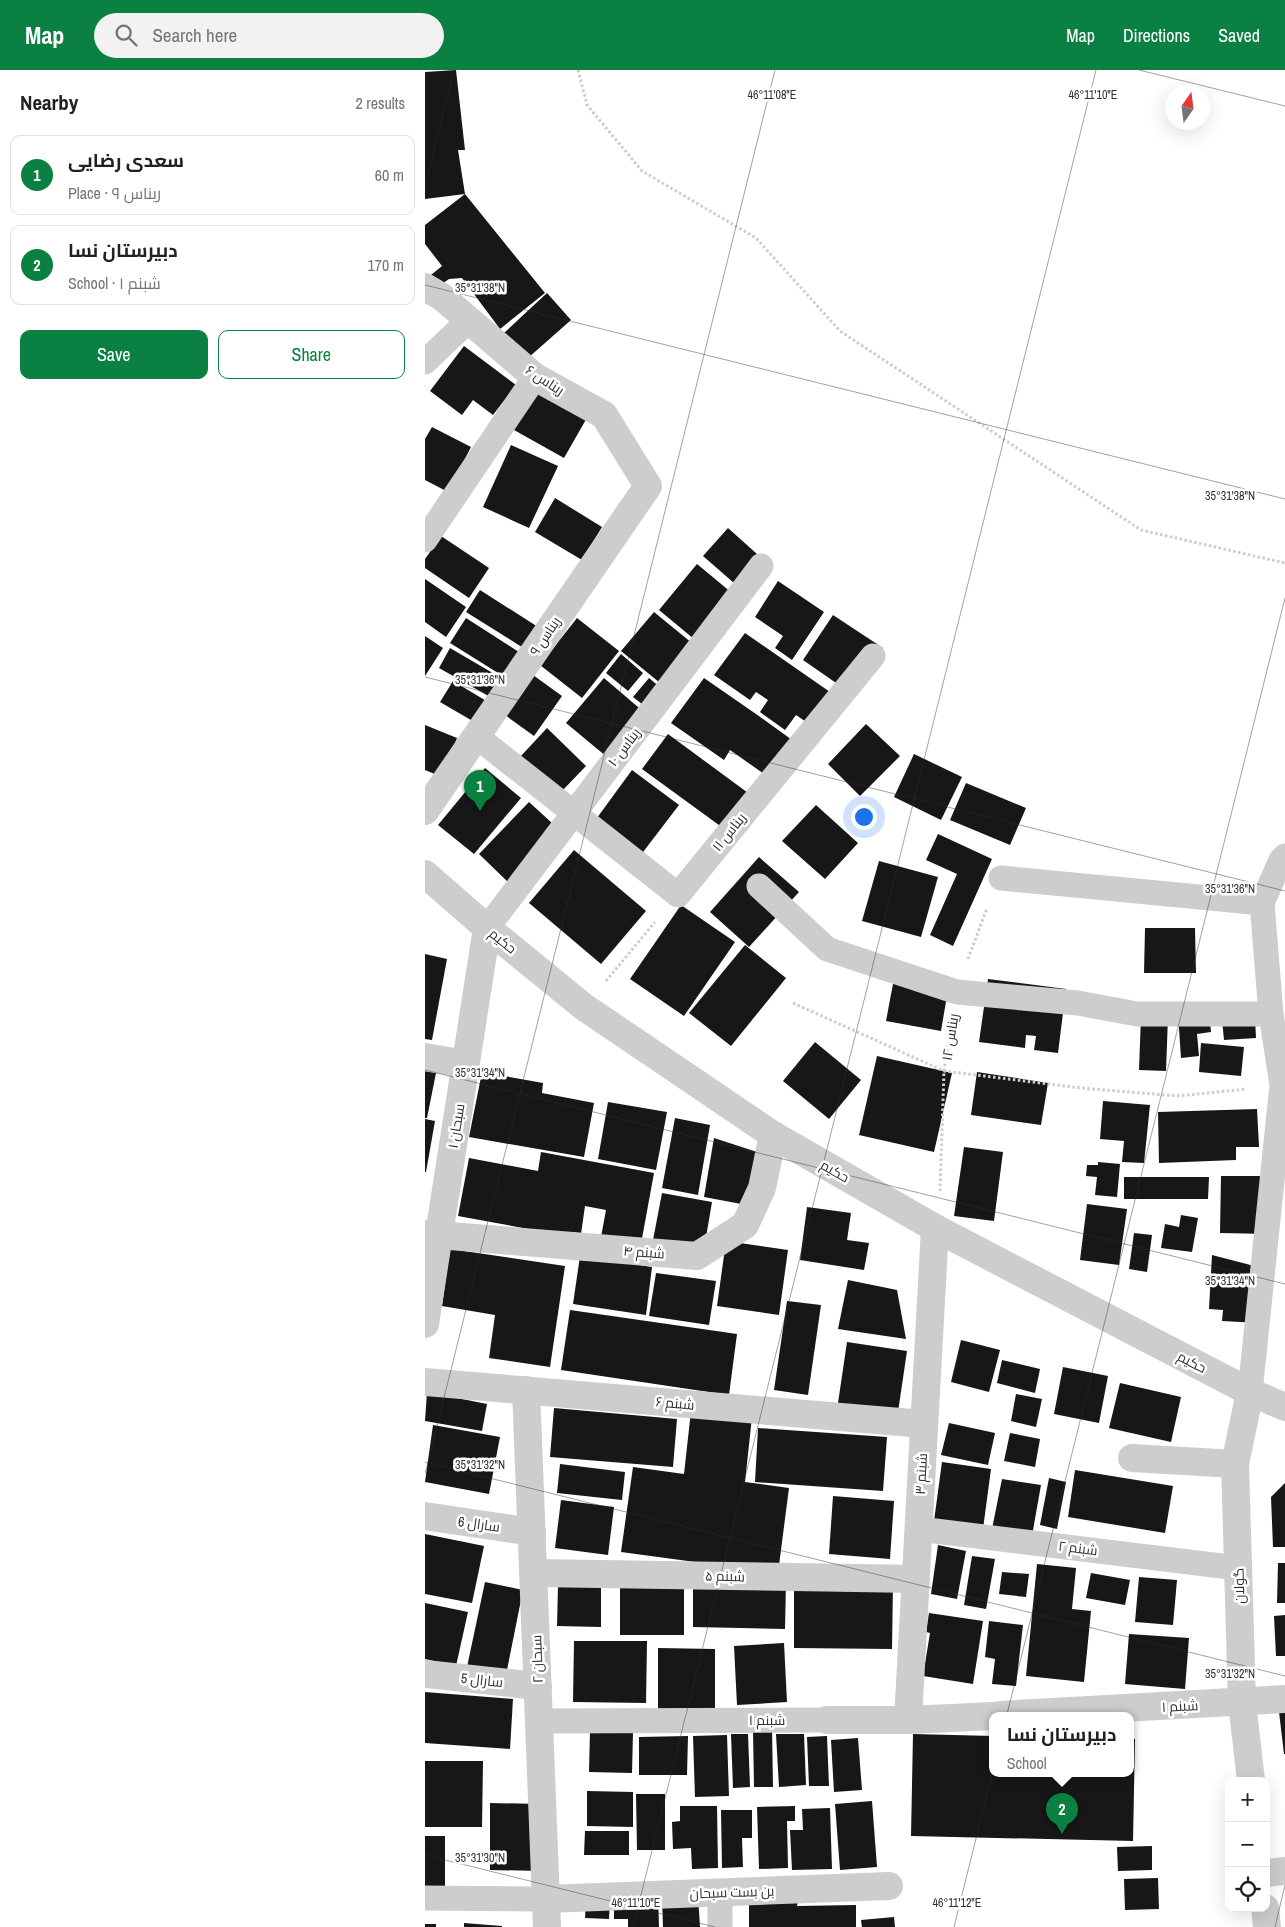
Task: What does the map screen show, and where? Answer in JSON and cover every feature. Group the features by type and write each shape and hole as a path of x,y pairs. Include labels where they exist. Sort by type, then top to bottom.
{"street":[{"name":"ریناس ۶","path":"425,287 442,297 535,376 604,415 648,486"},
{"name":"ریناس ۹","path":"425,811 648,486"},
{"name":"حکیم","path":"425,874 487,928 584,1007 773,1135 935,1228 1250,1392 1285,1407"},
{"name":"سبحان ۱","path":"425,1324 432,1235 466,1064 487,928"},
{"path":"425,1057 466,1064"},
{"name":"شبنم ۴","path":"432,1235 697,1256 745,1225 761,1188 773,1135"},
{"name":"شبنم ۳","path":"909,1720 935,1228"},
{"name":"شبنم ۶","path":"425,1382 924,1424"},
{"name":"سبحان ۲","path":"526,1390 547,1927"},
{"name":"گولان","path":"1250,1392 1235,1464 1242,1702 1251,1777"},
{"path":"1131,1458 1235,1464"},
{"name":"سارال 6","path":"425,1516 532,1532"},
{"name":"شبنم ۵","path":"534,1573 916,1578"},
{"name":"سارال 5","path":"425,1674 538,1686"},
{"name":"شبنم ۱","path":"1055,1712 1285,1698"},
{"name":"شبنم ۱","path":"827,1720 909,1720 989,1716"},
{"path":"1270,1873 1285,1871"},
{"name":"بن بست سبحان","path":"546,1899 889,1886"},
{"path":"1265,1912 1267,1927"}],"lane":[{"path":"425,362 469,320"},
{"path":"425,540 535,376"},
{"name":"ریناس ۱۰","path":"487,928 761,566"},
{"name":"ریناس ۱۱","path":"678,895 873,656"},
{"path":"476,736 678,895"},
{"path":"1250,1392 1283,1085 1271,1014 1262,903 1281,860 1285,856"},
{"path":"1001,878 1262,903"},
{"path":"759,886 827,949 957,992 1078,1003 1137,1014 1271,1014"},
{"name":"شبنم ۲","path":"919,1529 1238,1568"},
{"name":"شبنم ۱","path":"540,1721 827,1720"},
{"path":"720,1892 721,1927"},
{"path":"425,1898 546,1899"}],"path":[{"path":"578,70 587,105 642,170 757,238 840,331 1141,530 1285,563"},
{"name":"ریناس ۱۲","path":"935,1228 941,1185 945,1071 957,992 985,911 1001,878"},
{"path":"584,1007 678,895"},
{"path":"793,1002 945,1071 1081,1088 1178,1096 1283,1085"}],"building":[{"path":"456,70 465,150 458,150 465,194 425,199 425,72"},
{"path":"465,194 545,293 500,329 462,278 449,279 439,286 431,275 442,266 425,244 425,225"},
{"path":"547,293 571,320 528,358 504,333"},
{"path":"464,346 516,385 493,415 473,400 462,415 430,391"},
{"path":"538,387 588,416 564,458 514,430"},
{"path":"432,427 471,447 448,492 425,480 425,439"},
{"path":"511,445 558,466 529,528 483,507"},
{"path":"555,498 602,527 582,560 535,532"},
{"path":"728,528 766,562 742,590 703,556"},
{"path":"441,536 489,568 469,598 425,568 425,559"},
{"path":"697,564 732,593 694,639 659,610"},
{"path":"425,579 466,607 446,637 425,622"},
{"path":"778,581 824,612 792,660 775,648 783,636 755,617"},
{"path":"480,590 538,627 525,649 466,612"},
{"path":"654,612 698,648 665,687 621,651"},
{"path":"833,615 883,648 852,694 803,660"},
{"path":"466,618 522,654 506,678 450,643"},
{"path":"577,618 619,651 582,698 540,665"},
{"path":"745,633 843,701 821,732 796,715 785,730 760,712 768,700 756,692 750,700 714,675"},
{"path":"425,636 443,648 425,676"},
{"path":"450,648 503,679 492,698 439,668"},
{"path":"621,654 643,673 628,691 606,673"},
{"path":"533,675 562,696 534,736 505,715"},
{"path":"604,678 645,713 607,757 566,723"},
{"path":"649,678 667,693 652,712 633,697"},
{"path":"704,678 806,750 767,776 730,750 724,760 671,723"},
{"path":"453,681 488,702 476,723 440,702"},
{"path":"866,724 900,756 860,796 828,764"},
{"path":"425,725 457,738 442,777 425,770"},
{"path":"547,728 586,766 560,793 521,756"},
{"path":"668,734 759,801 734,836 642,769"},
{"path":"914,754 962,777 941,820 894,797"},
{"path":"485,768 521,798 474,854 438,825"},
{"path":"632,770 679,805 640,856 594,822"},
{"path":"966,783 1026,808 1010,845 950,820"},
{"path":"529,802 564,834 514,888 479,854"},
{"path":"816,805 858,843 825,879 782,841"},
{"path":"938,834 992,859 953,946 930,935 957,874 926,860"},
{"path":"574,850 646,911 601,964 529,903"},
{"path":"759,857 799,892 749,947 710,912"},
{"path":"879,861 938,877 921,937 862,921"},
{"path":"681,905 735,942 684,1016 630,979"},
{"path":"1145,928 1195,928 1196,973 1144,973"},
{"path":"745,945 786,978 731,1046 689,1013"},
{"path":"425,954 447,959 432,1040 425,1039"},
{"path":"896,968 950,978 941,1031 886,1021"},
{"path":"988,979 1066,989 1058,1053 1034,1050 1036,1036 1026,1035 1025,1048 979,1042"},
{"path":"1209,1012 1211,1032 1197,1034 1199,1056 1181,1058 1178,1014"},
{"path":"1141,1016 1168,1017 1166,1071 1139,1070"},
{"path":"1255,1018 1256,1038 1224,1040 1222,1020"},
{"path":"815,1042 861,1080 829,1119 783,1081"},
{"path":"1201,1043 1244,1047 1241,1076 1199,1072"},
{"path":"877,1056 952,1073 934,1152 859,1135"},
{"path":"425,1071 436,1073 427,1118 425,1118"},
{"path":"482,1072 543,1083 542,1093 594,1103 584,1157 469,1137"},
{"path":"977,1072 1048,1083 1041,1125 971,1115"},
{"path":"1103,1101 1150,1105 1144,1163 1122,1162 1124,1141 1100,1139"},
{"path":"608,1102 667,1112 656,1170 598,1159"},
{"path":"1257,1109 1259,1147 1236,1147 1236,1160 1159,1163 1158,1112"},
{"path":"675,1118 710,1125 698,1195 662,1188"},
{"path":"425,1119 435,1121 426,1172 425,1172"},
{"path":"714,1138 757,1152 752,1206 704,1197"},
{"path":"964,1147 1003,1152 994,1221 954,1216"},
{"path":"541,1152 654,1173 641,1244 601,1237 606,1210 585,1206 581,1234 573,1232 572,1237 458,1216 469,1158 538,1171"},
{"path":"1098,1162 1120,1164 1117,1197 1095,1195 1097,1177 1086,1176 1087,1165 1098,1165"},
{"path":"1221,1176 1270,1176 1269,1234 1220,1233"},
{"path":"1124,1177 1209,1177 1208,1199 1124,1199"},
{"path":"662,1193 712,1202 704,1249 653,1240"},
{"path":"1087,1204 1127,1209 1119,1265 1080,1260"},
{"path":"807,1207 851,1213 847,1240 869,1243 864,1270 800,1260"},
{"path":"1181,1215 1198,1218 1192,1252 1161,1248 1165,1224 1179,1227"},
{"path":"1134,1233 1152,1235 1147,1272 1129,1269"},
{"path":"726,1241 788,1250 779,1315 717,1306"},
{"path":"450,1249 565,1266 550,1367 489,1358 495,1315 442,1306"},
{"path":"1212,1255 1262,1268 1259,1323 1222,1321 1223,1310 1209,1309"},
{"path":"580,1256 652,1267 646,1315 573,1304"},
{"path":"656,1273 716,1281 709,1325 649,1316"},
{"path":"848,1280 897,1290 906,1339 838,1329"},
{"path":"787,1301 821,1305 808,1395 774,1390"},
{"path":"570,1310 737,1334 729,1395 561,1370"},
{"path":"961,1340 1000,1350 989,1392 951,1382"},
{"path":"847,1342 907,1351 898,1412 838,1403"},
{"path":"1002,1360 1040,1369 1035,1393 997,1383"},
{"path":"1063,1367 1108,1376 1099,1423 1054,1414"},
{"path":"1120,1383 1181,1397 1171,1442 1109,1428"},
{"path":"427,1392 487,1404 482,1431 425,1421"},
{"path":"1016,1394 1042,1399 1036,1427 1011,1421"},
{"path":"554,1408 677,1419 673,1467 550,1457"},
{"path":"691,1411 752,1417 745,1482 789,1488 778,1573 621,1552 633,1467 684,1474"},
{"path":"949,1423 995,1433 988,1465 941,1455"},
{"path":"433,1425 500,1437 489,1494 425,1482"},
{"path":"758,1428 887,1437 883,1491 755,1482"},
{"path":"1010,1433 1040,1439 1035,1467 1004,1461"},
{"path":"942,1462 991,1469 983,1529 934,1521"},
{"path":"560,1464 625,1472 622,1500 557,1493"},
{"path":"1075,1470 1173,1486 1165,1533 1068,1517"},
{"path":"1049,1478 1066,1482 1057,1529 1040,1525"},
{"path":"1002,1479 1041,1485 1032,1536 992,1529"},
{"path":"1285,1483 1285,1547 1273,1547 1271,1497"},
{"path":"833,1496 894,1501 890,1559 829,1554"},
{"path":"561,1500 614,1507 608,1555 555,1548"},
{"path":"425,1534 484,1546 472,1603 425,1594"},
{"path":"938,1545 966,1551 957,1599 931,1594"},
{"path":"972,1556 995,1559 986,1609 964,1605"},
{"path":"1278,1563 1285,1563 1285,1603 1277,1603"},
{"path":"1037,1564 1076,1568 1072,1609 1091,1611 1084,1682 1026,1676"},
{"path":"1002,1572 1029,1574 1026,1597 999,1594"},
{"path":"1091,1573 1130,1580 1125,1605 1086,1598"},
{"path":"1139,1577 1177,1580 1173,1625 1135,1622"},
{"path":"693,1580 786,1581 785,1629 693,1627"},
{"path":"485,1582 523,1590 506,1675 467,1667"},
{"path":"794,1583 893,1583 892,1649 794,1648"},
{"path":"558,1585 601,1585 601,1627 557,1626"},
{"path":"620,1587 684,1588 684,1635 620,1635"},
{"path":"425,1603 468,1612 456,1666 425,1659"},
{"path":"929,1613 983,1621 973,1684 923,1676 930,1633 926,1632"},
{"path":"1285,1615 1285,1656 1276,1656 1274,1616"},
{"path":"989,1621 1023,1625 1016,1686 992,1684 995,1659 985,1657"},
{"path":"1129,1634 1189,1638 1185,1689 1125,1684"},
{"path":"574,1641 647,1641 646,1703 573,1702"},
{"path":"784,1643 787,1702 737,1705 734,1646"},
{"path":"658,1648 715,1649 715,1709 658,1709"},
{"path":"425,1692 513,1699 510,1749 425,1743"},
{"path":"1279,1712 1285,1712 1285,1754 1284,1754"},
{"path":"753,1729 772,1729 773,1787 754,1787"},
{"path":"590,1731 633,1732 632,1773 589,1772"},
{"path":"731,1734 748,1734 750,1787 733,1788"},
{"path":"776,1734 804,1734 806,1785 779,1787"},
{"path":"913,1734 989,1736 989,1777 1134,1777 1135,1739 1133,1841 911,1836"},
{"path":"727,1735 729,1796 695,1797 693,1736"},
{"path":"688,1736 687,1775 639,1775 639,1737"},
{"path":"827,1736 829,1786 809,1786 807,1737"},
{"path":"858,1738 862,1790 834,1792 831,1740"},
{"path":"425,1761 483,1761 482,1827 425,1827"},
{"path":"587,1791 633,1792 633,1827 587,1826"},
{"path":"636,1794 665,1794 665,1850 637,1850"},
{"path":"872,1801 877,1867 840,1870 835,1804"},
{"path":"490,1803 542,1804 541,1871 490,1870"},
{"path":"680,1806 717,1806 718,1868 692,1869 691,1848 673,1849 672,1822 680,1821"},
{"path":"795,1806 795,1821 787,1821 788,1868 759,1869 757,1807"},
{"path":"830,1808 832,1869 792,1870 790,1830 803,1830 802,1809"},
{"path":"721,1810 752,1810 752,1838 742,1838 743,1867 722,1868"},
{"path":"585,1831 629,1831 629,1855 584,1855"},
{"path":"425,1836 445,1836 445,1886 425,1886"},
{"path":"1152,1846 1152,1870 1118,1871 1117,1847"},
{"path":"1158,1878 1159,1909 1125,1910 1124,1879"},
{"path":"614,1894 658,1894 659,1927 628,1927 628,1919 614,1919"},
{"path":"698,1896 700,1927 663,1927 662,1897"},
{"path":"749,1896 799,1897 797,1906 856,1905 856,1927 749,1927"},
{"path":"586,1899 610,1900 609,1919 585,1918"},
{"path":"894,1917 895,1927 862,1927 861,1920"},
{"path":"464,1923 502,1926 502,1927 464,1927"},
{"path":"425,1924 436,1924 436,1927 425,1927"}],"place":[{"name":"سعدی رضایی","path":"480,811"},
{"name":"دبیرستان نسا","path":"1062,1834"}]}
